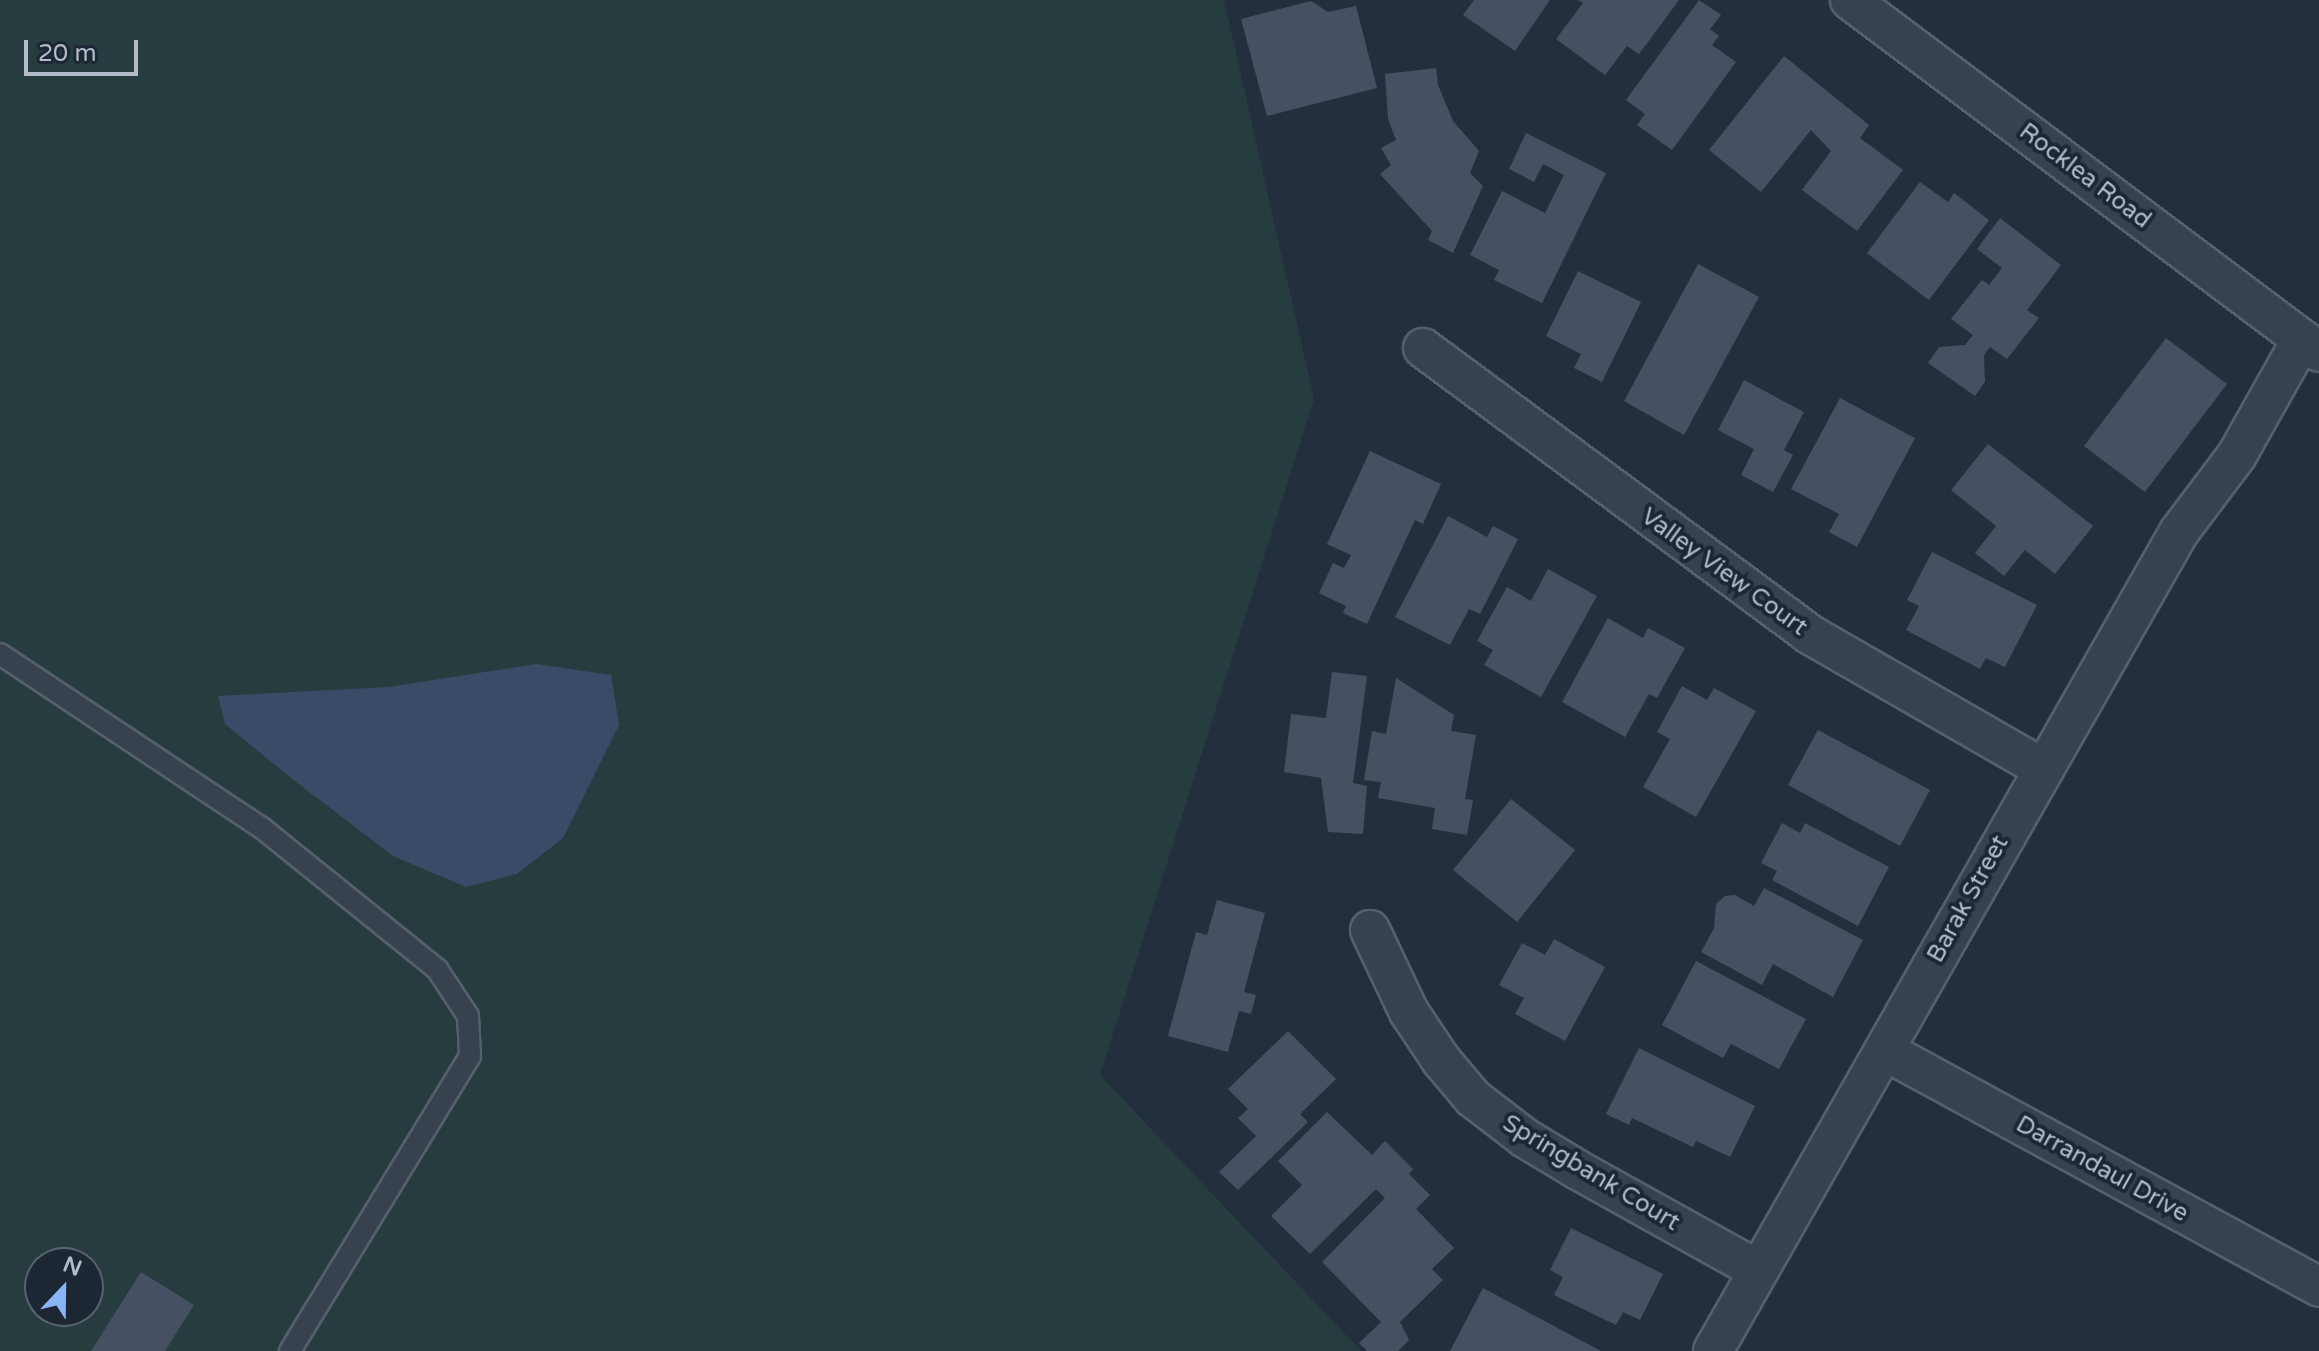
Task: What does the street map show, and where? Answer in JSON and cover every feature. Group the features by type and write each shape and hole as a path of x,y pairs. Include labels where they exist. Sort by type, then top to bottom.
{"street":[{"name":"Rocklea Road","path":"1850,0 2313,354"},
{"name":"Valley View Court","path":"1423,348 1809,634 2042,768"},
{"name":"Barak Street","path":"1713,1351 2179,532 2313,354"},
{"name":"Springbank Court","path":"1370,930 1409,1012 1441,1060 1473,1098 1525,1138 1564,1162 1758,1270"},
{"name":"Darrandaul Drive","path":"1885,1051 2319,1287"}],"lane":[{"path":"0,654 262,828 437,969 468,1016 470,1056 290,1351"}],"green space":[{"path":"0,0 1224,0 1314,399 1100,1075 1361,1351 0,1351"}],"water":[{"path":"536,664 611,675 619,725 563,838 517,874 466,887 393,856 291,778 225,724 218,696 389,687"}],"building":[{"path":"1474,0 1550,0 1515,51 1463,15"},
{"path":"1578,0 1679,0 1639,54 1627,46 1605,75 1556,39 1583,3"},
{"path":"1699,0 1721,15 1710,29 1719,36 1712,45 1736,62 1672,150 1637,125 1645,114 1626,100"},
{"path":"1311,1 1328,12 1356,6 1377,88 1267,116 1241,19"},
{"path":"1784,56 1869,125 1860,138 1903,170 1857,231 1802,190 1831,151 1811,130 1761,192 1709,150"},
{"path":"1436,68 1438,85 1453,121 1479,151 1470,173 1483,186 1453,253 1428,240 1432,231 1380,174 1391,165 1381,148 1396,140 1388,119 1385,74"},
{"path":"1526,133 1606,173 1542,303 1494,280 1499,270 1470,255 1502,191 1545,213 1564,175 1543,164 1534,182 1509,169"},
{"path":"1920,182 1948,202 1954,193 1989,220 1929,300 1867,253"},
{"path":"2000,218 2061,265 2027,310 2039,318 2007,359 1990,347 1984,355 1985,382 1975,396 1928,363 1939,347 1965,345 1973,335 1951,319 1982,280 1989,285 2002,268 1977,249"},
{"path":"1698,264 1759,297 1684,435 1624,401"},
{"path":"1578,271 1641,302 1602,382 1574,368 1581,354 1546,336"},
{"path":"2166,338 2227,384 2145,492 2084,446"},
{"path":"1744,380 1804,412 1784,450 1793,455 1773,492 1741,475 1754,449 1718,430"},
{"path":"1840,398 1915,438 1857,547 1829,532 1839,514 1791,489"},
{"path":"1988,444 2093,526 2055,574 2025,550 2004,576 1975,553 1996,526 1951,490"},
{"path":"1370,451 1441,484 1423,524 1415,520 1367,624 1343,613 1346,606 1319,593 1333,563 1344,568 1351,555 1327,544"},
{"path":"1448,516 1487,537 1493,526 1518,539 1480,614 1469,609 1450,645 1395,617"},
{"path":"1932,552 2037,605 2005,667 1986,658 1980,669 1906,630 1919,606 1907,600"},
{"path":"1548,569 1597,596 1541,697 1484,665 1493,650 1477,641 1507,587 1531,601"},
{"path":"1608,618 1643,638 1648,628 1685,648 1657,698 1649,694 1625,737 1562,702"},
{"path":"1332,672 1367,676 1353,783 1367,786 1363,834 1328,832 1321,778 1284,772 1291,714 1326,718"},
{"path":"1396,678 1454,715 1451,731 1476,735 1465,799 1473,800 1467,835 1432,829 1435,808 1378,798 1381,782 1364,780 1372,731 1386,734"},
{"path":"1682,686 1707,700 1714,688 1756,711 1696,817 1643,787 1670,739 1657,732"},
{"path":"1818,730 1930,790 1900,846 1788,785"},
{"path":"1511,799 1575,850 1517,922 1453,870"},
{"path":"1782,823 1800,833 1805,823 1889,867 1858,926 1772,880 1777,871 1761,863"},
{"path":"1764,888 1863,940 1833,997 1773,964 1762,985 1701,952 1714,928 1716,904 1725,896 1735,895 1754,906"},
{"path":"1217,900 1265,913 1244,992 1256,995 1251,1014 1239,1011 1228,1052 1168,1036 1196,932 1207,935"},
{"path":"1554,939 1605,967 1565,1041 1515,1014 1524,998 1499,985 1522,943 1545,955"},
{"path":"1696,961 1806,1019 1779,1069 1731,1044 1723,1058 1662,1025"},
{"path":"1288,1031 1336,1079 1300,1114 1308,1122 1238,1190 1219,1172 1256,1136 1238,1118 1248,1109 1228,1089"},
{"path":"1639,1048 1755,1106 1730,1157 1696,1141 1693,1147 1632,1118 1629,1125 1606,1114"},
{"path":"1327,1112 1372,1155 1385,1141 1413,1169 1409,1174 1430,1195 1416,1209 1454,1248 1432,1269 1443,1280 1400,1322 1409,1340 1398,1351 1367,1351 1359,1343 1381,1322 1322,1262 1385,1198 1376,1189 1310,1254 1271,1216 1302,1185 1278,1161"},
{"path":"1571,1228 1663,1274 1640,1320 1623,1312 1616,1325 1554,1295 1563,1277 1550,1270"},
{"path":"141,1272 194,1305 165,1351 91,1351"},
{"path":"1483,1288 1601,1351 1450,1351"}]}
